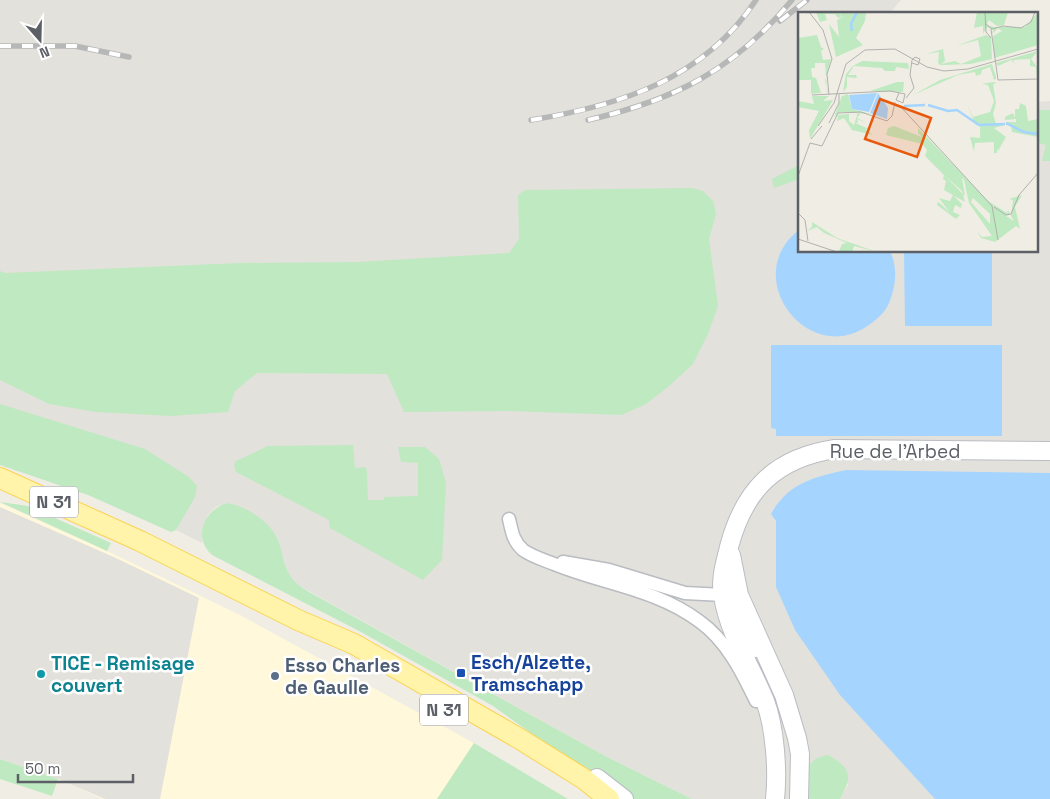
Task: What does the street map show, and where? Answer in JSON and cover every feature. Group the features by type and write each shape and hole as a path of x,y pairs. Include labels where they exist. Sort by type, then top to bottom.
{"main road":[{"name":"Rue de l'Arbed","path":"775,799 776,767 766,703 731,625 723,595 722,574 740,514 759,485 786,464 818,452 835,449 1050,451"},
{"name":"N 31","path":"0,478 147,544 298,620 354,644 520,738 584,779 610,799"},
{"name":"Rue de l'Arbed","path":"730,546 738,595 784,695 792,721 800,754 800,799"},
{"name":"N 31","path":"298,620 348,655 513,749 579,790 590,799"},
{"path":"520,738 558,752 589,771 624,799"}],"street":[{"path":"509,519 513,538 524,550 579,574 641,591 674,604 701,622 718,638 736,661 771,730"},
{"path":"539,558 609,570 685,594 723,595 733,601 777,699 792,721"}],"shaded area":[{"path":"0,0 901,0 891,12 798,12 798,252 1038,252 1038,102 1050,101 1050,799 840,799 849,783 804,799 692,799 607,757 298,585 288,573 277,538 261,519 236,505 227,503 216,507 208,515 202,528 202,543 176,530 187,508 0,418"},
{"path":"0,503 107,551 240,615 474,743 437,799 103,799 58,779 0,759"},
{"path":"0,507 116,558 199,598 160,799 105,799 58,779 0,759"}],"green space":[{"path":"1038,110 1050,110 1050,161 1042,161 1046,145 1038,143"},
{"path":"798,166 798,179 774,188 772,179"},
{"path":"692,188 703,191 713,201 716,214 709,239 718,306 708,334 693,364 646,404 622,415 510,411 404,412 387,374 257,373 235,391 228,412 171,416 96,412 49,404 0,380 0,271 5,273 240,263 358,262 509,253 519,239 518,195 525,190"},
{"path":"0,404 145,449 189,477 197,486 195,497 176,530 171,532 88,495 0,465"},
{"path":"353,445 355,468 365,467 367,471 368,500 384,500 384,497 418,496 418,463 401,462 398,447 425,447 439,459 446,483 442,560 423,580 330,528 329,520 236,472 234,466 236,461 268,446"},
{"path":"0,502 28,506 111,543 107,551"},
{"path":"227,503 242,507 263,520 277,538 290,576 304,589 607,757 692,799 624,799 493,706 361,632 212,555 206,548 203,540 203,525 212,512"},
{"path":"474,743 568,799 437,799"},
{"path":"828,755 841,764 848,773 847,784 840,799 804,799 805,777 809,765 820,757"},
{"path":"0,759 58,779 52,796 0,779"}],"water":[{"path":"798,231 798,252 890,252 893,257 895,277 887,307 866,327 843,336 821,335 802,325 788,310 778,291 776,270 782,249"},
{"path":"904,252 992,252 992,326 905,326"},
{"path":"771,345 1002,345 1002,436 776,436 776,429 771,428"},
{"path":"846,470 1050,473 1050,799 935,799 840,695 795,630 776,587 776,521 771,514 785,495 794,488 823,475"}],"railway":[{"path":"531,120 596,106 627,97 657,84 685,69 711,50 735,27 756,0"},
{"path":"588,120 648,103 701,79 748,45 792,0"},
{"path":"780,21 807,0"},
{"path":"0,46 75,46 129,57"}],"place":[{"name":"Esch/Alzette, Tramschapp","path":"461,673"},
{"name":"TICE - Remisage couvert","path":"41,674"},
{"name":"Esso Charles de Gaulle","path":"275,676"}]}
